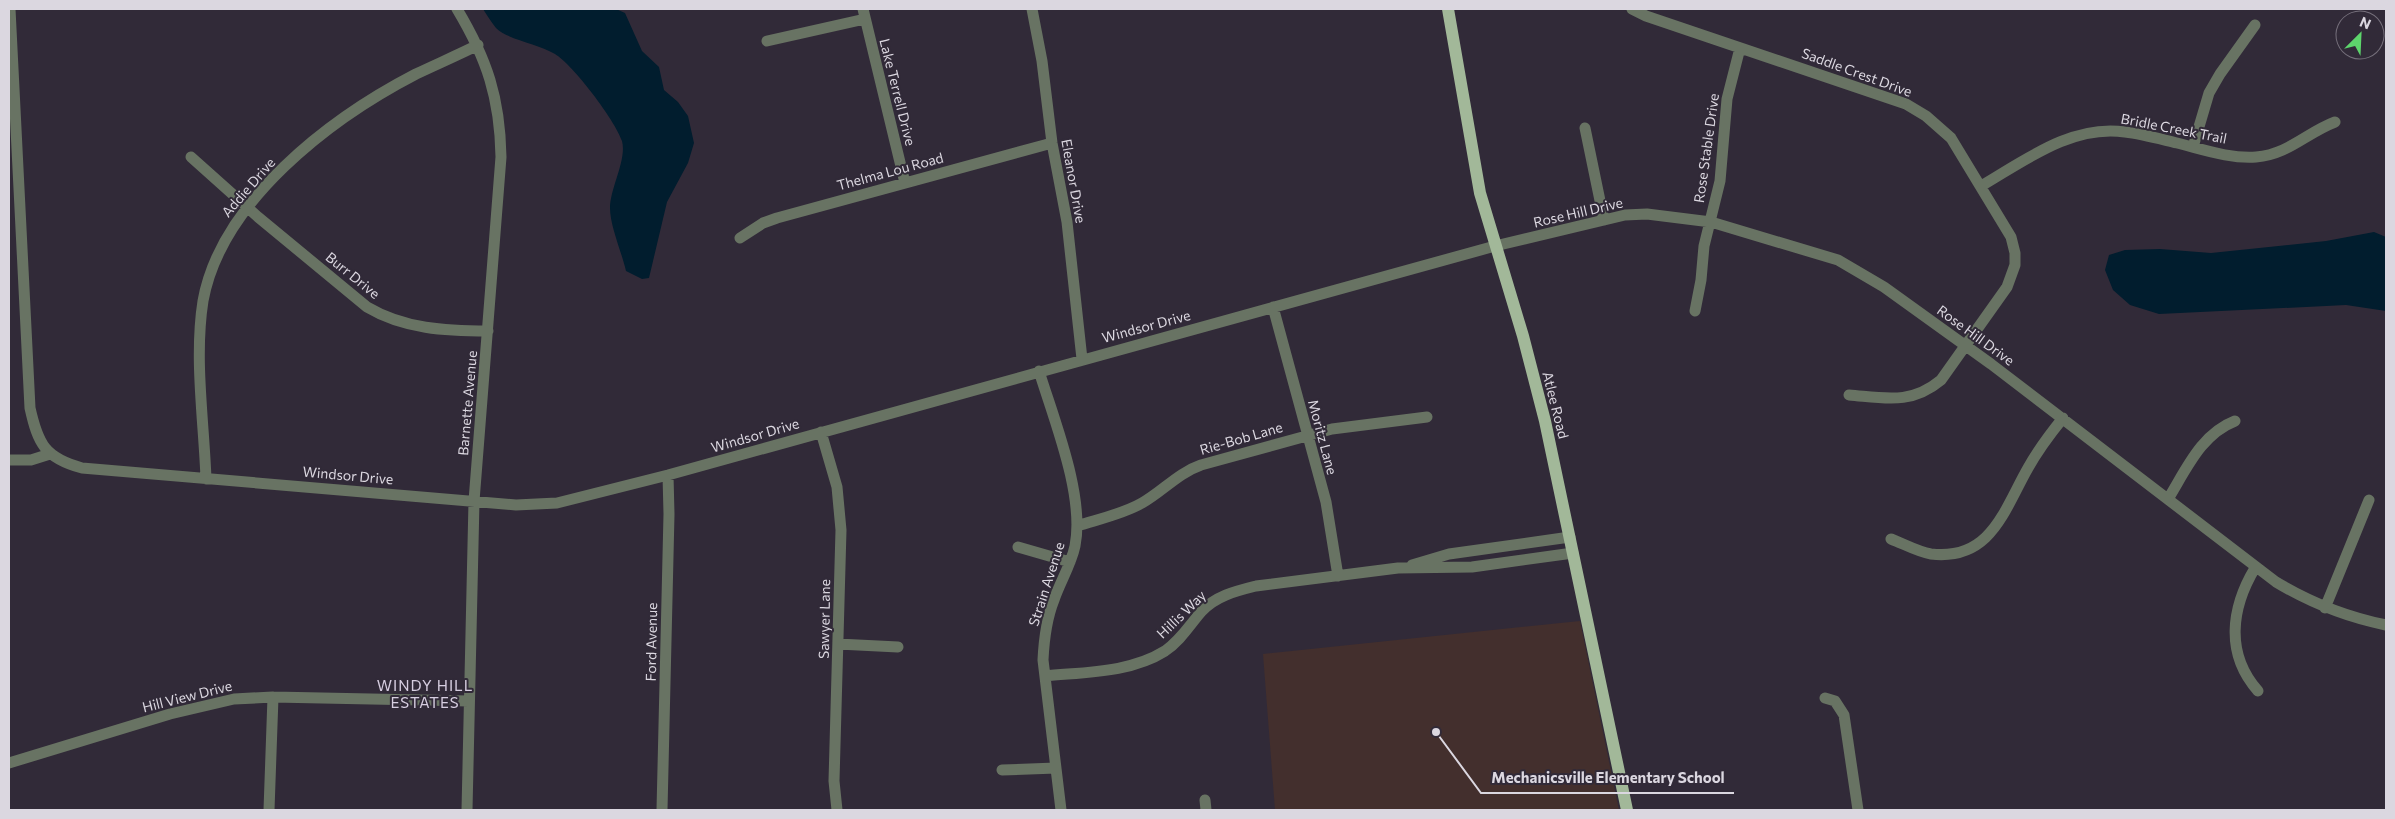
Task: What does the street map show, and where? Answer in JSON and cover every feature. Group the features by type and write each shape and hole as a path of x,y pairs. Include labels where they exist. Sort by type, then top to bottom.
{"main road":[{"name":"Atlee Road","path":"1448,9 1480,193 1545,420 1627,810"}],"street":[{"path":"9,460 31,460 50,454 40,441 30,408 11,80 10,9"},
{"name":"Barnette Avenue","path":"457,9 478,45 491,79 501,129 502,157 474,501 467,810"},
{"name":"Eleanor Drive","path":"1032,9 1042,61 1052,143 1067,222 1082,359"},
{"name":"Saddle Crest Drive","path":"1632,9 1906,104 1926,116 1951,138 2011,237 2015,253 2015,265 2007,287 1941,380 1914,396 1896,399 1849,395"},
{"path":"767,42 864,14"},
{"name":"Lake Terrell Drive","path":"864,14 905,183"},
{"path":"2193,147 2209,93 2220,74 2255,26"},
{"name":"Addie Drive","path":"206,479 200,350 204,301 216,259 232,228 247,207 291,162 347,118 416,75 478,45"},
{"name":"Rose Stable Drive","path":"1695,311 1701,280 1704,246 1720,181 1727,99 1740,48"},
{"name":"Bridle Creek Trail","path":"1981,186 2053,145 2081,134 2123,131 2236,156 2255,157 2269,155 2295,146 2335,122"},
{"path":"1585,128 1604,220"},
{"name":"Thelma Lou Road","path":"740,238 762,223 776,218 1052,143"},
{"name":"Burr Drive","path":"191,157 247,207 367,307 381,315 411,325 488,331"},
{"name":"Rose Hill Drive","path":"1495,246 1625,215 1647,214 1710,222 1838,260 1884,287 1966,346 2168,499 2255,568 2295,593 2325,608 2345,616 2386,625"},
{"name":"Windsor Drive","path":"50,454 67,464 82,468 474,501 516,504 557,503 668,475 1495,246"},
{"name":"Moritz Lane","path":"1273,307 1326,502 1338,576"},
{"name":"Strain Avenue","path":"1038,371 1070,476 1077,526 1074,549 1047,621 1044,640 1045,676 1061,810"},
{"name":"Rie-Bob Lane","path":"1077,526 1141,504 1193,468 1332,429 1427,417"},
{"path":"1892,539 1929,554 1950,554 1967,550 1982,542 2000,523 2038,451 2062,418"},
{"path":"2168,499 2204,442 2224,425 2235,420"},
{"name":"Sawyer Lane","path":"822,432 832,466 840,506 834,781 838,810"},
{"name":"Ford Avenue","path":"662,810 669,514 668,475"},
{"path":"2325,608 2369,500"},
{"name":"Hillis Way","path":"1398,568 1449,554 1570,537"},
{"path":"1018,547 1070,562"},
{"name":"Hillis Way","path":"1045,676 1115,669 1153,658 1177,641 1212,603 1237,591 1256,586 1398,568 1472,567 1573,553"},
{"path":"2255,568 2242,592 2238,608 2236,648 2243,672 2258,691"},
{"path":"838,644 898,647"},
{"path":"269,810 273,696"},
{"name":"Hill View Drive","path":"9,763 209,704 234,699 273,696 469,701"},
{"path":"1825,698 1835,701 1844,715 1858,810"},
{"path":"1002,770 1056,768"}],"shaded area":[{"path":"1580,621 1619,810 1275,810 1263,654"}],"water":[{"path":"483,9 616,9 625,13 642,51 659,67 664,90 678,102 688,116 694,143 688,163 667,202 649,278 642,279 626,271 612,223 611,200 623,149 622,141 611,120 582,81 563,60 555,54 501,32 494,26"},
{"path":"2374,232 2386,237 2386,311 2346,305 2159,314 2130,305 2113,290 2105,270 2109,255 2125,250 2160,249 2211,253 2326,241"}],"place":[{"name":"Mechanicsville Elementary School","path":"1436,732"}],"district":[{"name":"WINDY HILL ESTATES","path":"425,694"}]}
